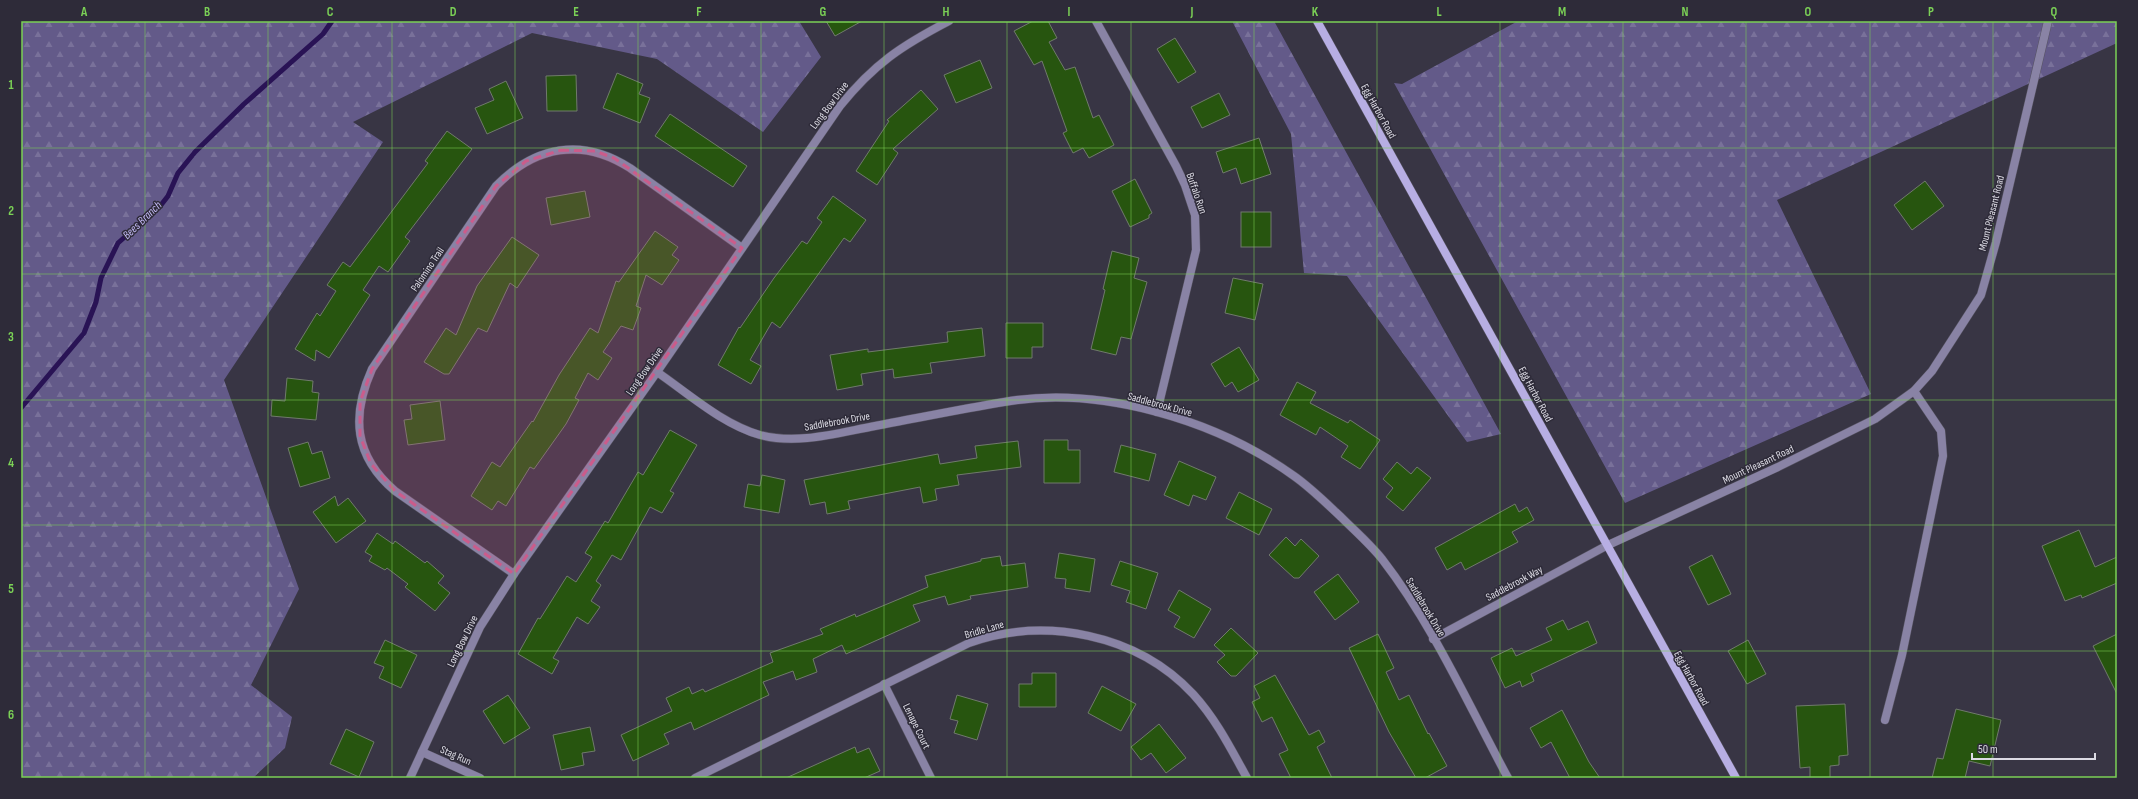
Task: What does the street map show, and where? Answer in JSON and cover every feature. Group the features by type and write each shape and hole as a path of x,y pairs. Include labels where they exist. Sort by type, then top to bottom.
{"main road":[{"name":"Egg Harbor Road","path":"1317,21 1502,354 1606,546 1736,778"}],"street":[{"name":"Long Bow Drive","path":"410,778 480,627 514,574 657,372 840,106 867,74 897,50 948,21"},
{"name":"Buffalo Run","path":"1096,21 1176,166 1195,215 1196,250 1157,412"},
{"name":"Mount Pleasant Road","path":"1606,546 1778,467 1875,419 1914,391 1932,371 1981,295 2048,21"},
{"name":"Palomino Trail","path":"514,574 395,491 382,479 371,464 364,449 359,419 360,402 372,369 496,186 509,173 526,161 544,154 561,150 595,151 614,158 630,168 742,248"},
{"name":"Saddlebrook Drive","path":"657,372 728,421 761,435 778,438 815,438 1030,398 1051,397 1096,400 1157,412 1187,422 1239,443 1294,476 1364,538 1379,556 1407,596 1433,639 1508,778"},
{"path":"1885,720 1902,655 1943,456 1941,431 1914,391"},
{"name":"Saddlebrook Way","path":"1433,639 1606,546"},
{"name":"Bridle Lane","path":"695,778 969,643 1000,634 1048,630 1095,637 1124,647 1158,665 1192,694 1226,740 1247,778"},
{"name":"Lenape Court","path":"884,684 931,778"},
{"name":"Stag Run","path":"422,752 480,778"}],"highlighted area":[{"path":"561,150 595,151 614,158 742,248 514,574 395,491 371,464 360,436 359,419 360,402 372,369 496,186 526,161"}],"green space":[{"path":"21,21 799,21 821,57 763,132 657,59 532,33 353,122 383,142 224,380 299,589 251,685 292,717 285,748 253,778 21,778"},
{"path":"1232,21 1274,21 1501,434 1467,442 1347,276 1304,273 1291,134"},
{"path":"1518,21 2117,21 2117,43 1777,200 1871,394 1625,503 1394,83 1402,84"}],"building":[{"path":"826,21 862,21 835,36"},
{"path":"1033,21 1048,21 1057,38 1049,42 1065,70 1075,67 1093,118 1099,115 1114,145 1089,158 1083,148 1073,153 1063,133 1067,131 1042,61 1034,65 1014,31"},
{"path":"1175,38 1196,72 1178,83 1157,49"},
{"path":"980,60 992,88 956,103 944,75"},
{"path":"617,73 643,84 639,94 650,98 640,123 603,108"},
{"path":"576,75 577,111 547,111 546,76"},
{"path":"506,81 523,118 487,134 475,108 494,100 489,89"},
{"path":"921,90 938,109 893,149 898,153 877,185 856,171 889,121 887,120"},
{"path":"1219,93 1230,115 1202,128 1191,107"},
{"path":"670,114 747,166 733,187 655,136"},
{"path":"447,131 472,149 405,237 410,241 388,272 379,266 363,290 370,295 329,358 316,350 315,361 295,349 317,313 320,316 336,291 327,285 343,262 350,267 428,163 425,161"},
{"path":"1259,138 1271,174 1241,184 1236,168 1223,173 1216,152"},
{"path":"1135,179 1152,213 1149,215 1149,218 1130,227 1112,191"},
{"path":"1925,181 1944,206 1912,230 1894,205"},
{"path":"585,191 590,217 551,225 546,198"},
{"path":"833,196 866,220 850,242 844,238 780,328 772,322 750,360 761,366 751,384 718,365 739,327 740,328 774,278 802,241 807,244 822,222 817,218"},
{"path":"1241,212 1271,212 1271,247 1241,247"},
{"path":"655,231 678,247 672,255 679,260 662,285 646,275 636,306 641,308 633,330 621,326 603,352 612,358 598,380 588,373 575,398 579,400 566,424 534,469 530,467 506,506 498,501 492,510 471,496 492,462 500,467 532,421 533,422 559,375 590,328 598,333 616,281 619,282"},
{"path":"512,237 539,255 517,288 510,283 487,332 478,328 449,374 444,374 424,362 446,328 456,335 477,286"},
{"path":"1112,251 1139,258 1134,278 1147,282 1131,339 1121,337 1116,355 1091,349 1105,290 1103,289"},
{"path":"1233,278 1263,284 1255,320 1225,313"},
{"path":"1006,323 1043,323 1043,347 1032,347 1032,358 1006,358"},
{"path":"982,328 985,356 930,363 932,373 894,378 893,369 861,374 863,385 837,390 830,355 868,349 868,352 948,342 947,332"},
{"path":"1239,347 1259,380 1238,392 1232,382 1225,387 1211,364"},
{"path":"287,378 313,381 312,392 319,393 316,420 271,416 272,400 285,401"},
{"path":"1297,382 1316,392 1310,403 1348,423 1350,420 1380,440 1360,469 1341,457 1348,446 1320,427 1316,435 1280,415"},
{"path":"440,401 445,440 408,445 404,420 412,419 410,405"},
{"path":"670,430 697,445 670,491 674,493 662,513 650,507 621,560 612,555 596,581 601,585 591,601 600,607 588,624 577,617 553,658 559,661 552,674 518,654 538,618 540,619 567,576 576,582 592,557 585,553 605,521 608,523 638,472 643,475"},
{"path":"1044,440 1068,440 1068,450 1080,450 1080,483 1044,483"},
{"path":"1018,441 1021,467 957,475 959,485 935,489 937,500 923,503 920,487 848,501 850,509 827,514 825,502 810,505 804,480 938,454 940,464 977,458 975,446"},
{"path":"308,442 312,454 322,451 330,478 300,487 288,448"},
{"path":"1121,445 1156,454 1149,481 1114,472"},
{"path":"1179,461 1216,477 1206,500 1193,495 1189,506 1164,495"},
{"path":"1397,462 1411,474 1417,467 1431,478 1403,511 1386,497 1393,488 1383,479"},
{"path":"762,475 785,480 779,513 744,507 748,484 760,486"},
{"path":"1239,492 1272,509 1259,535 1226,518"},
{"path":"335,496 338,506 348,498 366,521 336,543 313,512"},
{"path":"1515,504 1519,512 1527,507 1534,520 1512,532 1518,542 1465,570 1461,562 1447,570 1435,548"},
{"path":"2079,530 2095,567 2117,557 2117,583 2082,598 2081,595 2065,601 2042,546"},
{"path":"377,533 393,544 395,541 425,563 427,561 444,576 438,583 450,593 435,611 405,587 408,584 387,568 385,570 369,561 372,556 365,552"},
{"path":"1286,537 1295,546 1301,539 1319,556 1299,578 1294,578 1269,555"},
{"path":"1059,553 1095,559 1090,592 1065,588 1066,579 1055,578"},
{"path":"1712,555 1731,594 1708,605 1689,567"},
{"path":"1000,556 1002,566 1025,563 1028,587 970,596 971,599 948,605 945,596 913,605 920,621 846,654 842,645 813,659 817,672 796,680 793,671 763,682 769,695 694,730 691,722 664,734 669,744 633,761 621,735 672,711 666,698 689,687 692,694 703,689 705,692 773,662 770,653 823,634 820,629 855,614 856,617 928,587 925,576 981,561 981,559"},
{"path":"1120,561 1158,573 1146,609 1126,602 1130,591 1111,585"},
{"path":"1338,574 1359,602 1335,620 1314,592"},
{"path":"1179,590 1211,609 1194,638 1174,627 1180,617 1168,610"},
{"path":"1563,620 1568,630 1588,621 1597,643 1531,674 1534,681 1522,687 1520,681 1505,688 1491,658 1512,648 1516,656 1552,640 1546,628"},
{"path":"1231,628 1258,653 1236,676 1231,676 1217,662 1225,655 1214,645"},
{"path":"1378,634 1394,668 1386,672 1399,700 1409,695 1428,734 1429,733 1447,766 1425,778 1416,778 1389,732 1349,648"},
{"path":"2117,634 2117,694 2093,646"},
{"path":"385,640 417,655 401,688 379,678 384,667 374,663"},
{"path":"1748,640 1766,674 1747,684 1728,651"},
{"path":"1032,673 1056,673 1056,707 1019,707 1019,684 1032,684"},
{"path":"1275,675 1309,735 1319,730 1325,742 1317,747 1332,778 1291,778 1279,754 1288,750 1272,717 1262,722 1252,702 1260,698 1254,686"},
{"path":"1102,686 1136,704 1121,731 1088,713"},
{"path":"508,695 530,728 504,744 483,711"},
{"path":"957,695 988,704 977,740 954,733 958,721 950,719"},
{"path":"1845,704 1848,755 1839,756 1839,765 1830,766 1830,778 1810,778 1810,767 1800,768 1796,706"},
{"path":"1956,709 2001,720 1990,766 1969,761 1965,778 1932,778 1937,758 1943,759"},
{"path":"1562,710 1589,762 1600,778 1570,778 1551,742 1541,748 1530,728"},
{"path":"1159,724 1186,758 1166,773 1151,753 1141,760 1131,747"},
{"path":"590,727 595,751 582,753 584,765 561,770 553,735"},
{"path":"346,729 374,742 359,777 330,764"},
{"path":"855,747 857,753 869,748 880,771 864,778 786,778"}],"waterway":[{"name":"Bees Branch","path":"21,408 84,333 96,302 101,278 118,243 161,205 168,196 178,173 195,152 244,104 323,34 332,21"}]}
